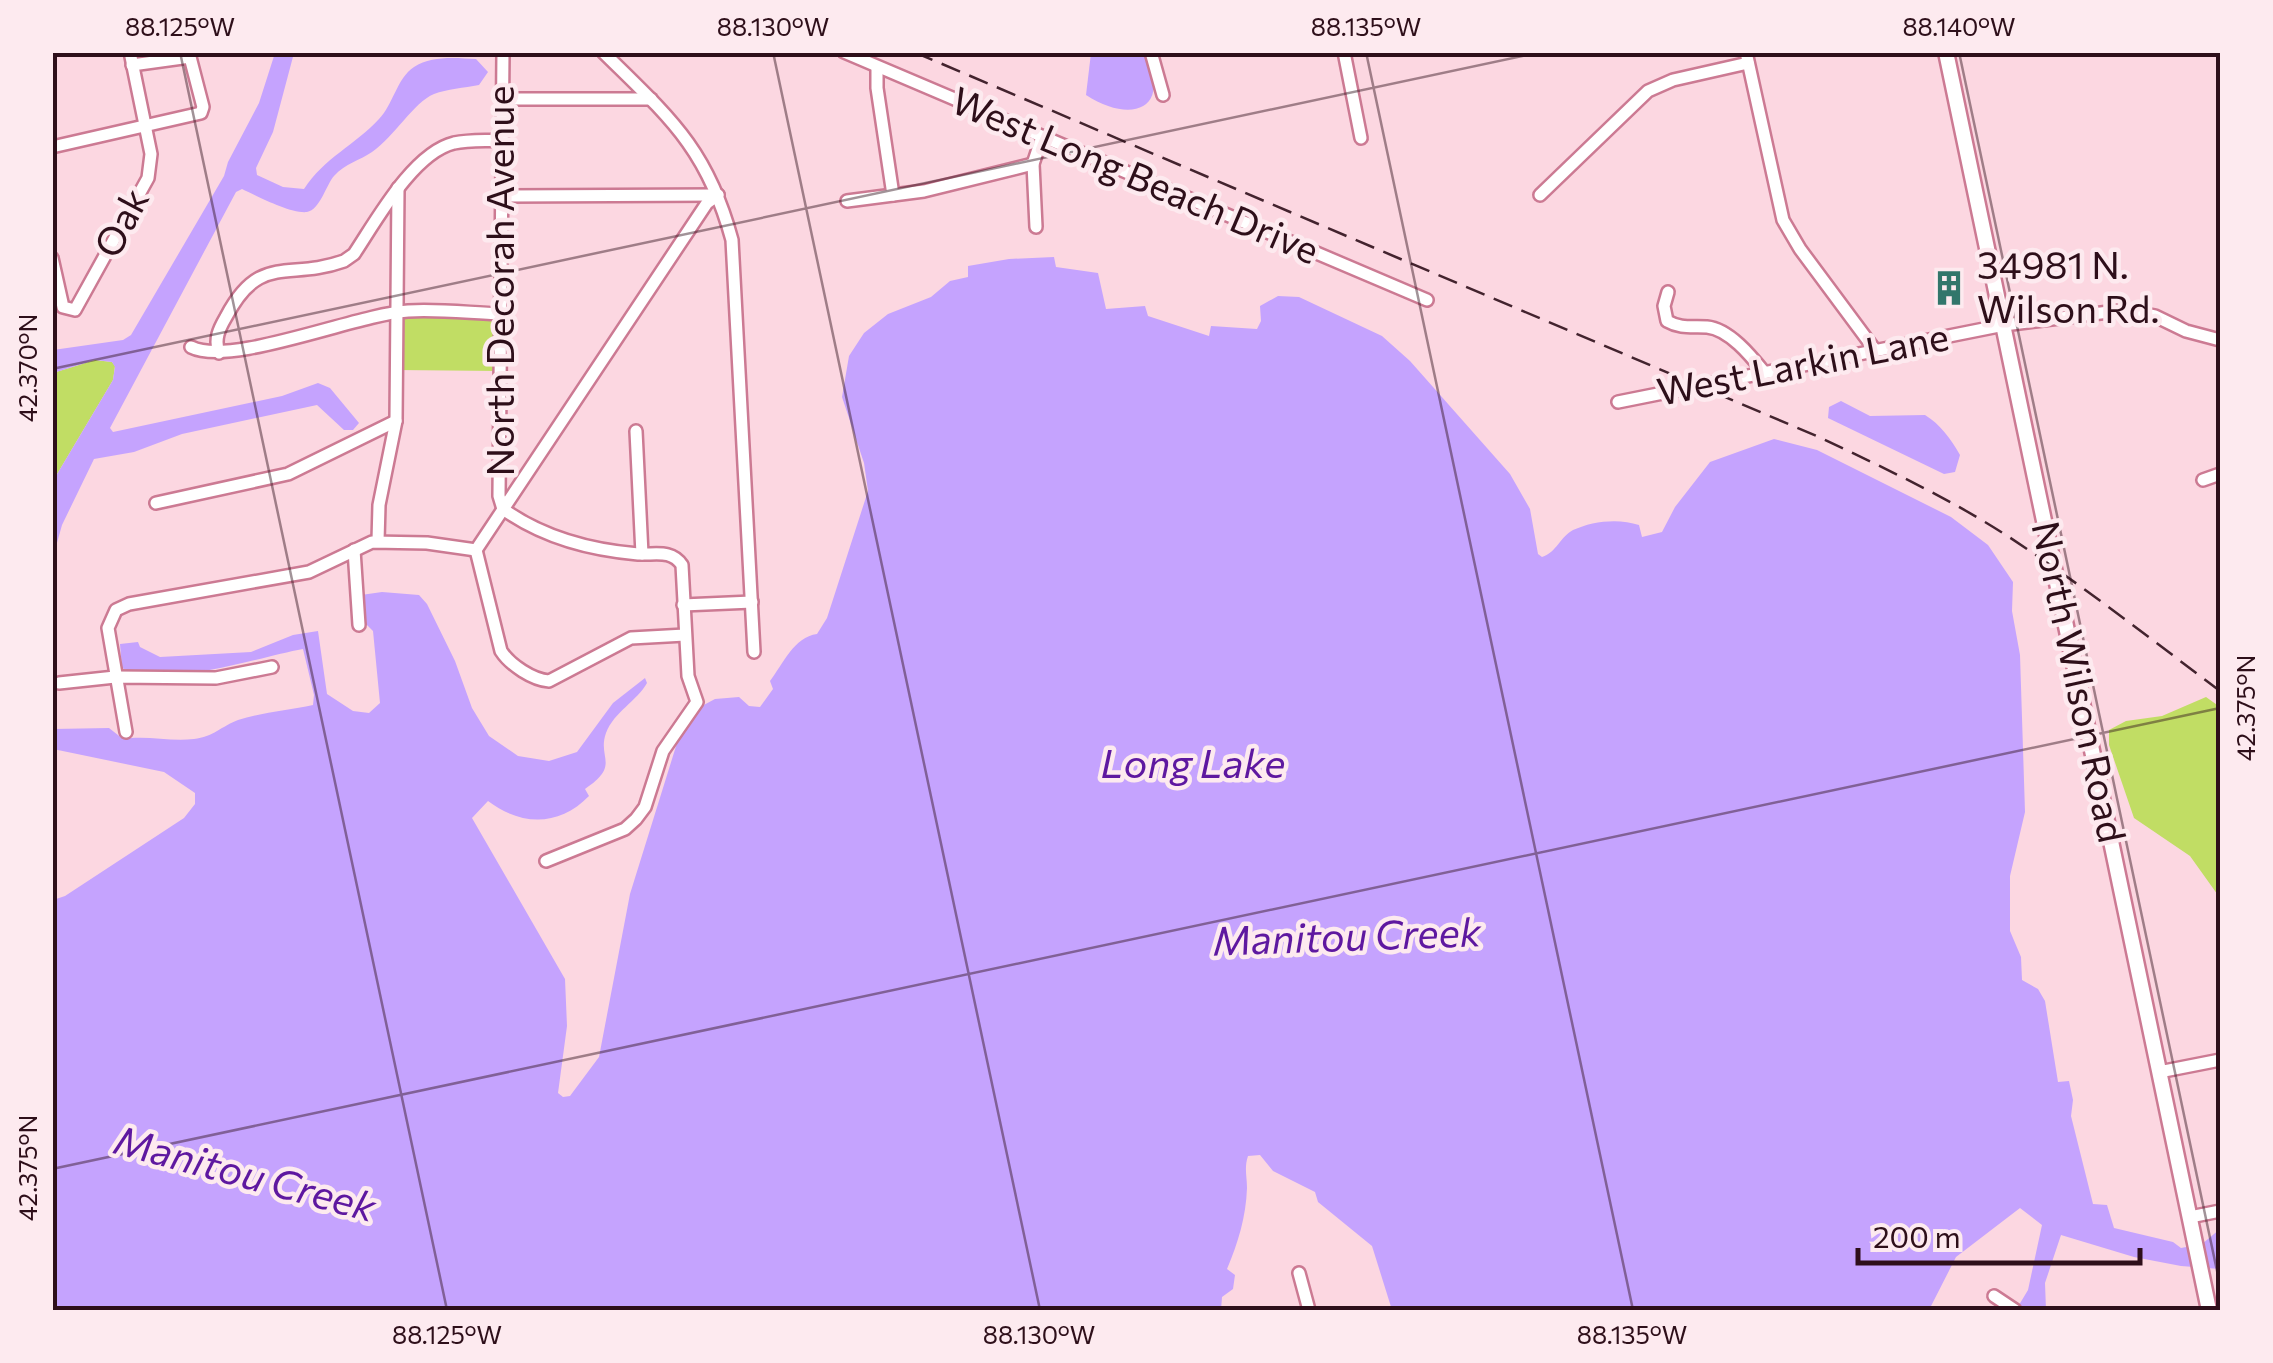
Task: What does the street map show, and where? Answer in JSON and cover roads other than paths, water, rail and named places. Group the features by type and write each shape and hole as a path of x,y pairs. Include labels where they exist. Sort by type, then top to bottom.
{"street":[{"name":"North Decorah Avenue","path":"503,52 503,509"},
{"path":"603,52 681,131 699,157 718,195 732,240 754,652"},
{"name":"West Long Beach Drive","path":"844,52 1427,300"},
{"path":"1152,52 1163,95"},
{"path":"1344,52 1361,138"},
{"name":"North Wilson Road","path":"1946,52 2209,1310"},
{"path":"52,147 201,113 203,107 189,55 131,59"},
{"path":"1540,195 1648,91 1747,58 1783,220 1875,350"},
{"name":"Oak","path":"52,258 63,307 70,311 79,305 148,178 150,154 131,59"},
{"path":"877,66 893,195"},
{"path":"502,98 651,100"},
{"path":"1036,226 1033,164 1042,137"},
{"path":"218,353 218,331 246,284 259,275 344,261 354,254 398,188 446,146 502,140"},
{"path":"847,201 981,178 1033,164"},
{"path":"378,541 380,505 396,421 398,188"},
{"path":"501,196 718,195"},
{"path":"685,635 631,638 549,680 537,680 505,658 476,550 707,203 718,195"},
{"path":"1668,292 1664,306 1667,321 1679,327 1722,331 1764,372"},
{"name":"West Larkin Lane","path":"1618,402 2004,325 2125,310 2155,316 2186,331 2220,340"},
{"path":"191,347 218,353 242,350 396,313 500,314"},
{"path":"156,504 288,474 396,421"},
{"path":"636,431 642,554"},
{"path":"2203,480 2220,474"},
{"path":"503,509 562,540 663,554 678,558 682,565 688,676 696,702 663,751 642,813 626,829 546,861"},
{"path":"126,732 108,628 116,610 129,604 309,572 378,541 476,550"},
{"path":"354,550 359,625"},
{"path":"684,605 752,602"},
{"path":"59,683 116,677 216,678 272,667"},
{"path":"2160,1072 2220,1060"},
{"path":"2190,1223 2220,1211"},
{"path":"1299,1273 1309,1310"},
{"path":"1994,1296 2015,1310"}],"water":[{"path":"275,53 294,53 257,175 283,187 304,189 321,169 379,119 414,67 437,59 476,59 488,72 479,85 426,98 380,146 334,176 312,210 292,210 242,189 236,192 110,428 113,432 282,396 318,383 330,388 359,423 353,430 344,430 317,405 182,434 134,452 94,459 62,525 53,557 53,481 113,380 115,367 112,362 95,360 53,373 53,350 123,340 131,335 224,176 259,103"},
{"path":"1091,53 1143,53 1154,87 1151,98 1143,106 1119,109 1086,95"},
{"name":"Long Lake","path":"1054,257 1056,267 1098,273 1106,309 1145,306 1148,316 1209,336 1211,326 1257,329 1260,306 1278,296 1299,297 1382,336 1410,361 1510,474 1530,509 1538,554 1542,557 1573,530 1597,523 1639,525 1642,537 1662,532 1675,507 1710,462 1774,439 1817,450 1951,517 1988,545 2013,582 2012,611 2020,655 2025,812 2010,876 2010,931 2021,957 2022,980 2038,989 2045,1001 2058,1082 2069,1081 2071,1116 2093,1204 2107,1205 2114,1228 2173,1242 2181,1248 2202,1244 2220,1229 2220,1269 2134,1257 2061,1235 2045,1283 2046,1310 2023,1310 2019,1305 2028,1290 2042,1225 2020,1208 1956,1257 1929,1310 1392,1310 1372,1246 1318,1202 1315,1192 1273,1171 1260,1155 1248,1156 1243,1220 1227,1269 1235,1275 1233,1289 1222,1297 1221,1310 53,1310 53,900 184,818 195,804 195,793 164,772 53,749 53,729 109,728 123,739 194,739 232,722 313,705 303,649 212,670 162,675 122,668 120,644 138,642 140,647 160,657 251,652 293,635 318,631 327,694 353,711 369,713 380,703 373,631 361,619 361,595 419,595 427,604 455,661 472,708 489,736 518,756 549,761 577,752 613,703 645,678 643,689 606,733 605,767 585,789 589,796 577,806 540,820 513,815 488,801 472,818 565,979 567,1026 558,1093 570,1096 599,1057 630,894 677,743 700,707 715,699 739,697 749,706 760,707 773,689 770,681 790,652 802,640 817,634 827,618 868,491 864,463 842,397 849,356 864,333 888,314 931,297 950,281 968,277 968,266"},
{"path":"1841,401 1870,416 1925,415 1945,432 1960,455 1955,472 1944,474 1828,418 1829,407"}],"railway":[{"path":"914,52 1819,437 1892,472 2009,537 2220,691"}],"place":[{"name":"34981 N. Wilson Rd.","path":"1949,288"}],"water label":[{"name":"Manitou Creek","path":"1347,937"},
{"name":"Manitou Creek","path":"245,1174"}]}
